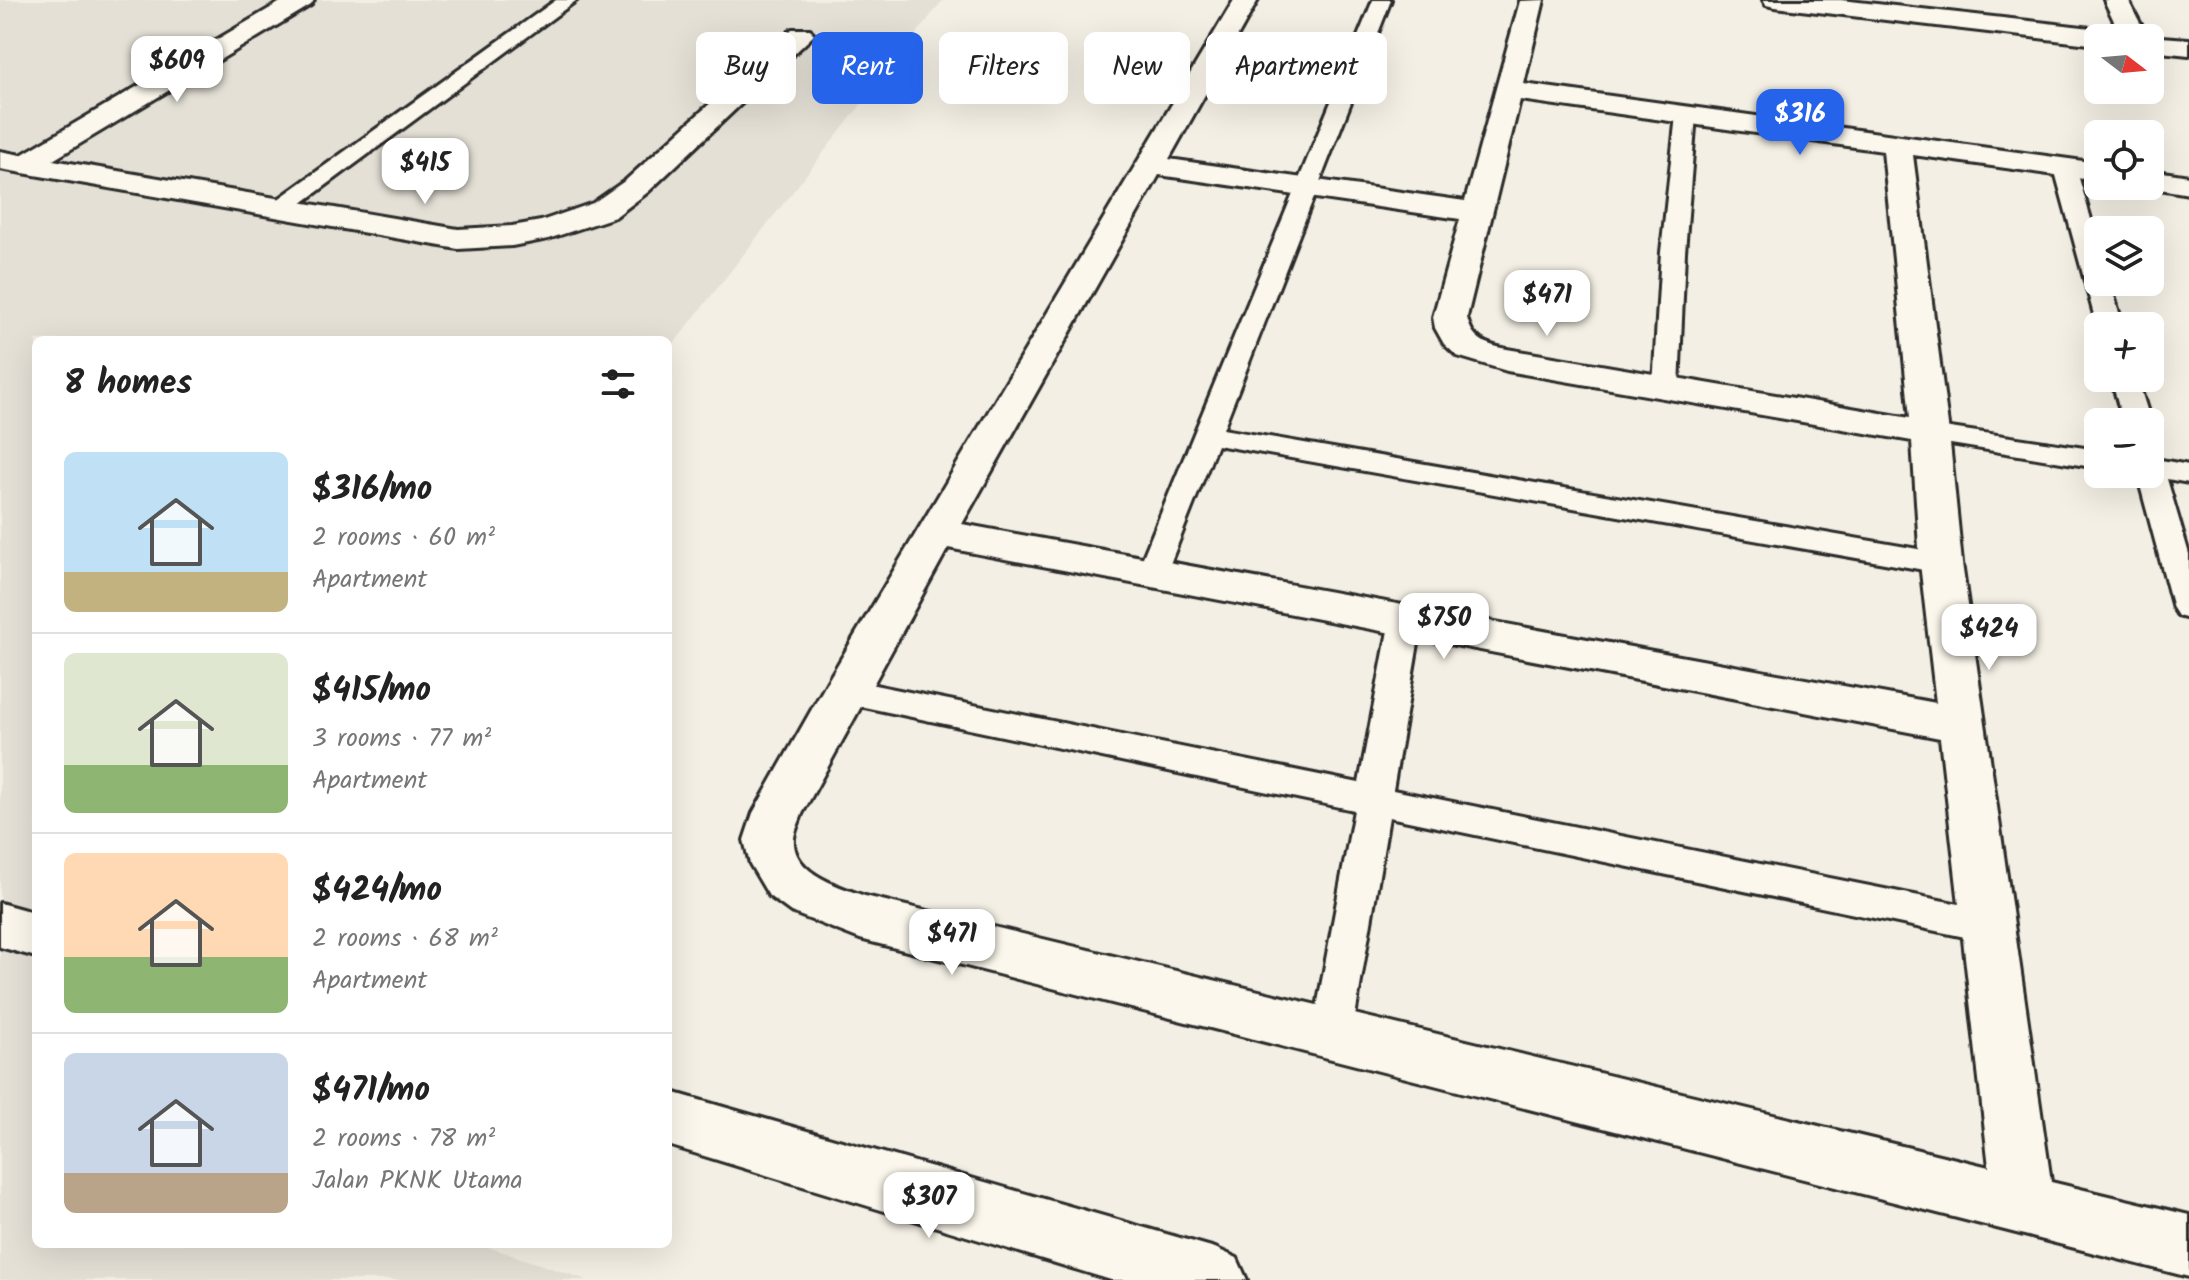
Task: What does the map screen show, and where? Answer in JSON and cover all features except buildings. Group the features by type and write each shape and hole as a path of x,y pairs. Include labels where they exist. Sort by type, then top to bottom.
{"street":[{"path":"13,162 302,0"},
{"path":"1246,0 845,691 778,813 769,840 775,864 787,881 809,897 860,917 2189,1246"},
{"path":"1775,0 2084,35"},
{"path":"2116,0 2128,24"},
{"path":"1532,1 1450,317 1451,331 1458,342 1487,356 1930,433"},
{"path":"13,162 458,239 512,236 579,221 622,200 801,35"},
{"path":"2164,44 2189,47"},
{"path":"1509,90 2084,170"},
{"path":"1897,144 1930,433 1941,563 2024,1206"},
{"path":"1150,165 1479,212"},
{"path":"2164,181 2189,185"},
{"path":"938,533 1961,725"},
{"path":"0,925 32,934"},
{"path":"672,1119 1215,1280"}],"lane":[{"path":"278,210 568,0"},
{"path":"1151,574 1382,0"},
{"path":"1666,387 1673,252 1686,115"},
{"path":"2065,168 2106,312"},
{"path":"1930,433 2084,457"},
{"path":"1205,434 1941,563"},
{"path":"2164,470 2189,474"},
{"path":"2156,488 2189,608"},
{"path":"1332,1034 1406,620"},
{"path":"845,691 1989,926"}],"shaded area":[{"path":"0,0 943,0 918,32 812,32 812,104 862,104 672,346 672,336 32,336 32,1248 491,1248 587,1280 0,1280"}]}
